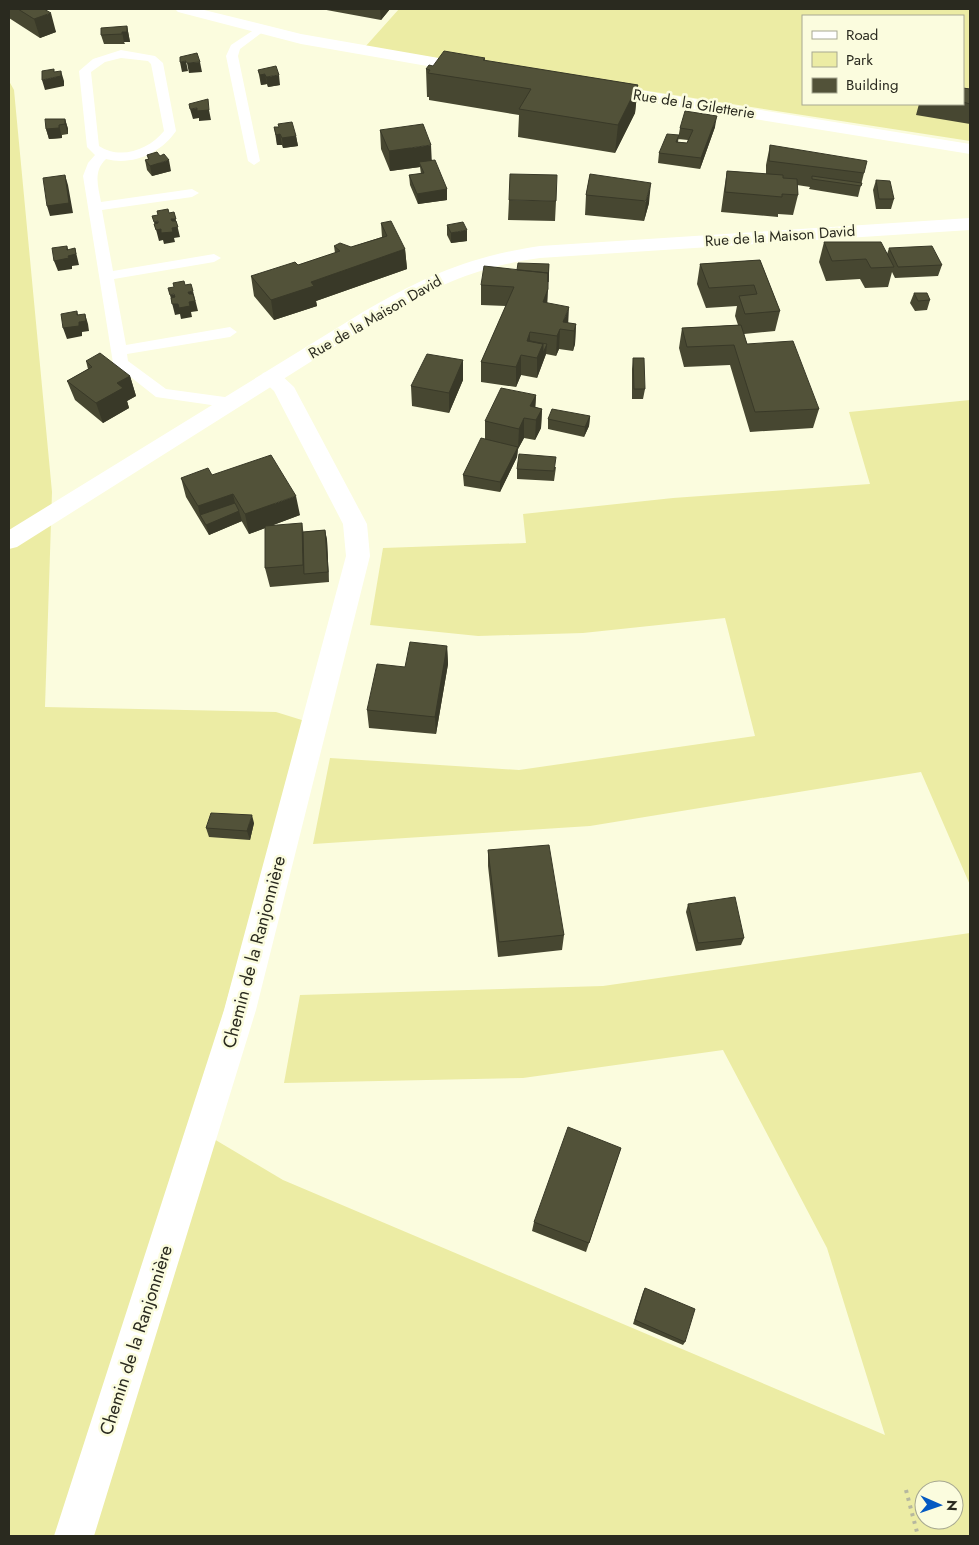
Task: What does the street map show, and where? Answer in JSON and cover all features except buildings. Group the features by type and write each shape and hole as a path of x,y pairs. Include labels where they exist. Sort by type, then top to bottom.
{"street":[{"path":"183,9 330,45 492,72"},
{"name":"Rue de la Giletterie","path":"580,86 970,149"},
{"name":"Rue de la Maison David","path":"9,541 370,316 456,271 486,262 540,252 970,224"},
{"name":"Chemin de la Ranjonnière","path":"74,1536 240,1010 358,556 355,524 283,387 271,378"}],"lane":[{"path":"254,162 232,56 235,48 260,29"},
{"path":"104,154 98,153 93,147 85,71 92,64 103,58 120,54 151,58 157,63 170,131 166,139 146,152 127,156 104,154 94,163 90,176 121,362 162,393 232,403"},
{"path":"94,207 192,193"},
{"path":"106,276 214,258"},
{"path":"119,351 230,332"}],"path":[{"path":"906,1490 918,1536"}],"green space":[{"path":"399,9 970,9 970,141 365,47"},
{"path":"9,81 14,90 52,492 45,707 276,712 305,721 192,1126 283,1180 885,1435 827,1248 723,1050 523,1078 284,1083 300,995 603,986 970,933 970,1536 9,1536"},
{"path":"970,400 970,885 921,772 590,826 313,844 330,758 519,770 755,736 725,618 583,633 478,636 370,625 383,548 526,543 523,514 673,498 870,484 849,412"}]}
